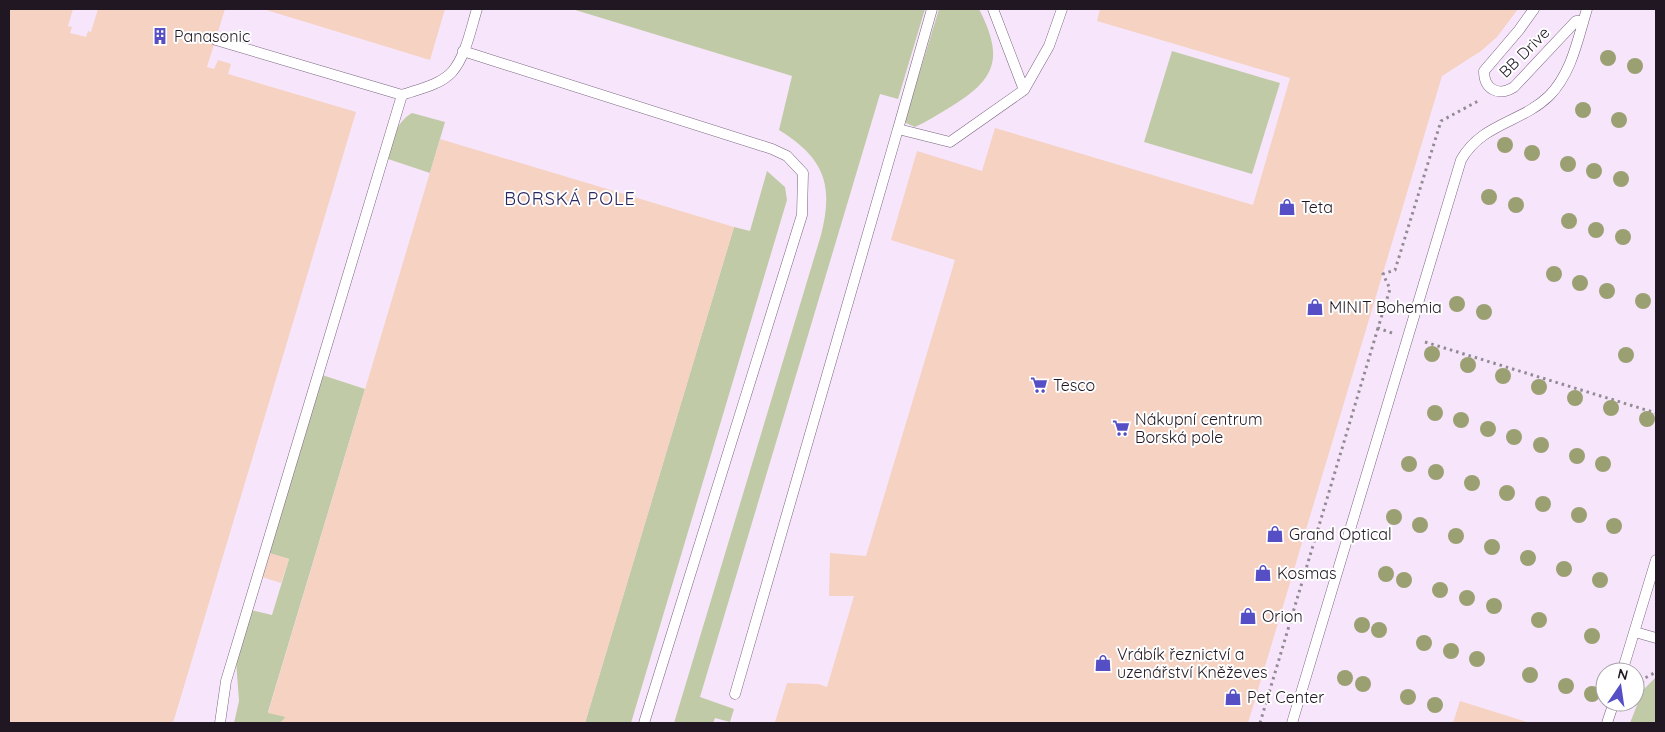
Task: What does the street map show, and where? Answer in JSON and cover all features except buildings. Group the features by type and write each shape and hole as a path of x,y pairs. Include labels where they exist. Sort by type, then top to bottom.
{"lane":[{"path":"216,40 402,95 433,85 452,72 463,51 477,9"},
{"path":"735,694 932,9"},
{"path":"993,9 1024,90"},
{"path":"898,129 950,142 1024,90 1049,46 1062,9"},
{"name":"BB Drive","path":"1534,9 1519,30 1484,71 1487,85 1492,90 1500,92 1514,87 1576,21 1583,21"},
{"path":"1292,723 1461,160 1473,142 1482,135 1525,113 1550,95 1570,63 1587,9"},
{"path":"463,51 772,149 787,156 803,173 802,214 644,723"},
{"path":"220,723 226,681 402,95"},
{"path":"1625,662 1656,560"},
{"path":"1635,632 1656,638"}],"path":[{"path":"1260,723 1390,289 1383,274 1395,270 1441,121 1486,96 1492,90"},
{"path":"1378,328 1656,413"},
{"path":"1645,678 1656,672"}],"shaded area":[{"path":"9,9 1656,9 1656,723 9,723"}],"green space":[{"path":"572,9 925,9 898,99 880,94 700,697 734,709 730,722 715,718 713,723 674,723 821,235 825,217 825,187 822,174 815,162 794,140 779,130 792,76"},
{"path":"939,9 979,9 991,40 992,65 979,86 967,96 915,127 906,123 906,117"},
{"path":"1172,51 1280,83 1252,174 1144,142"},
{"path":"412,113 445,122 430,173 388,159 398,127"},
{"path":"767,171 785,187 787,200 631,723 585,723 734,227 750,231"},
{"path":"322,375 365,389 268,712 286,717 280,723 234,723 239,701 236,660 251,610 272,615 289,559 269,553"},
{"path":"1656,677 1656,723 1630,723 1634,712 1645,712 1645,688"}],"place":[{"name":"Panasonic","path":"160,36"},
{"name":"Teta","path":"1287,207"},
{"name":"MINIT Bohemia","path":"1315,307"},
{"name":"Tesco","path":"1039,385"},
{"name":"Nákupní centrum Borská pole","path":"1121,428"},
{"name":"Grand Optical","path":"1275,534"},
{"name":"Kosmas","path":"1263,573"},
{"name":"Orion","path":"1248,616"},
{"name":"Vrábík řeznictví a uzenářství Kněževes","path":"1103,663"},
{"name":"Pet Center","path":"1233,697"}],"district":[{"name":"BORSKÁ POLE","path":"570,198"}]}
